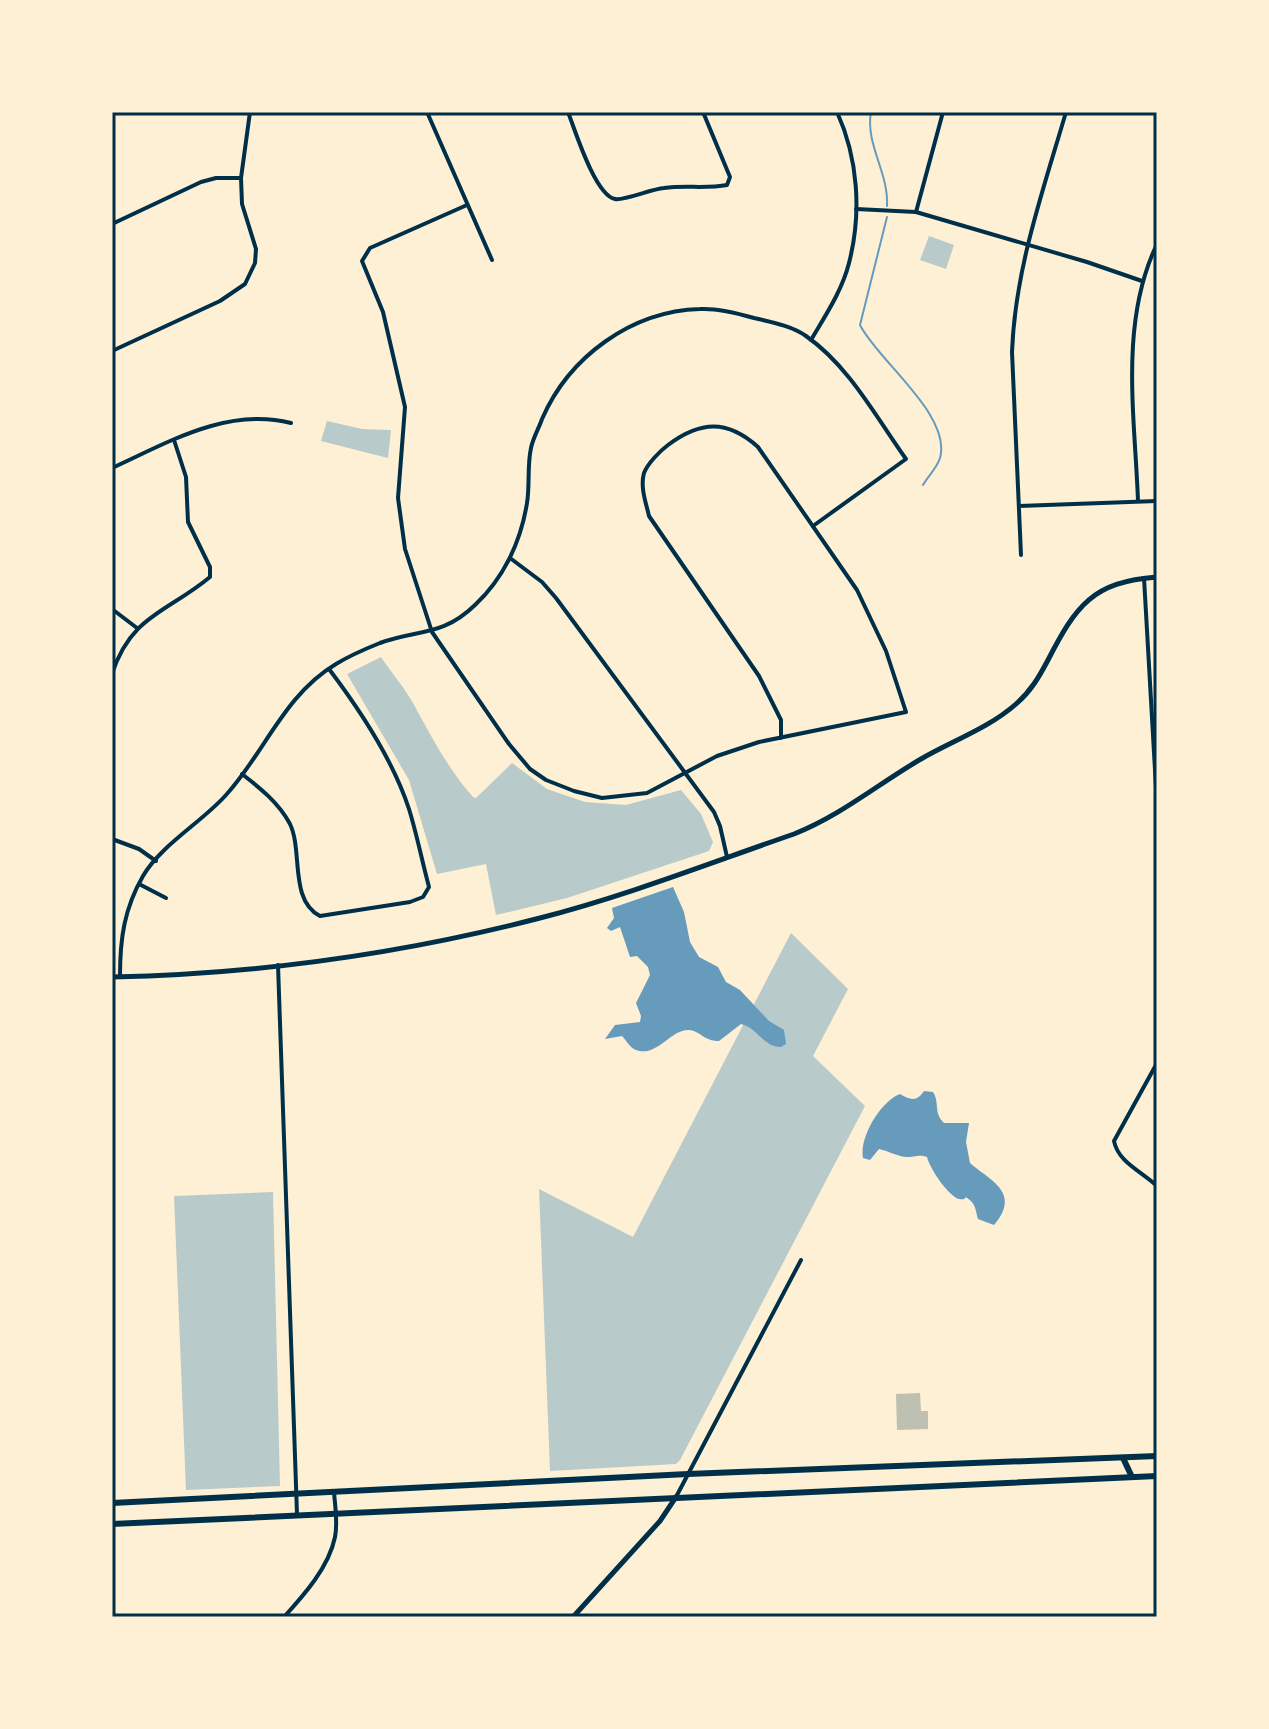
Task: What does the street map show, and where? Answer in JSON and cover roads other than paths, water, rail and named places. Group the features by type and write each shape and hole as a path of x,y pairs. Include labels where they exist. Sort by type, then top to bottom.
{"main road":[{"path":"112,1503 688,1474 1157,1456"},
{"path":"1123,1458 1132,1477"},
{"path":"112,1524 1157,1476"}],"street":[{"path":"112,351 220,301 245,284 255,263 256,249 242,204 241,178 250,112"},
{"path":"427,112 492,260"},
{"path":"568,112 589,165 606,194 616,199 665,187 727,185 730,177 703,112"},
{"path":"811,340 837,296 849,264 856,209 857,187 846,136 837,112"},
{"path":"916,212 943,112"},
{"path":"1021,555 1013,320 1027,244 1066,112"},
{"path":"112,224 201,182 216,178 241,178"},
{"path":"467,205 370,248 362,261 383,312 405,407 398,498 405,549 432,632 509,744 530,769 546,780 602,798 647,793 717,756 781,738 906,712 886,651 857,590 758,447 741,434 699,426 683,434 663,449 644,474 643,492 649,516 759,676 781,720 781,738"},
{"path":"856,209 916,212 1142,281"},
{"path":"1138,501 1132,348 1142,281 1157,244"},
{"path":"120,976 121,936 128,907 144,873 226,795 284,711 329,669 381,642 445,627 476,605 510,558 527,504 531,448 543,417 576,366 614,335 650,319 698,309 727,311 805,334 840,365 906,459 813,526"},
{"path":"112,468 214,424 247,417 291,423"},
{"path":"112,674 120,652 137,628 210,577 210,567 188,522 186,477 174,440"},
{"path":"1019,506 1157,501"},
{"path":"510,558 542,582 556,598 714,812 727,857"},
{"path":"112,977 278,964 460,937 620,894 822,823 920,760 1002,716 1034,685 1074,613 1104,587 1157,577"},
{"path":"1144,578 1157,805"},
{"path":"112,609 137,628"},
{"path":"242,774 266,793 291,826 302,891 314,913 320,916 410,902 423,897 429,887 408,807 380,746 356,705 329,669"},
{"path":"112,839 139,849 156,861"},
{"path":"139,884 166,898"},
{"path":"278,964 297,1514"},
{"path":"1157,1063 1114,1141 1121,1159 1144,1173 1157,1186"},
{"path":"573,1617 660,1521 676,1497 801,1260"},
{"path":"284,1617 305,1595 327,1559 336,1536 334,1492"}],"water":[{"path":"673,887 684,912 690,942 699,957 718,967 726,982 740,990 769,1021 784,1030 786,1044 781,1047 770,1044 741,1024 719,1041 690,1030 676,1033 657,1047 644,1051 634,1049 622,1036 605,1039 615,1025 640,1022 636,1003 650,975 648,967 637,956 630,957 620,927 611,931 607,928 614,918 612,908"},
{"path":"924,1091 933,1092 944,1123 969,1123 966,1142 970,1163 993,1181 1004,1195 1002,1214 994,1225 978,1219 974,1205 966,1197 959,1199 950,1193 935,1174 927,1157 906,1157 879,1149 870,1160 863,1158 868,1130 886,1104 900,1094 913,1099"}],"waterway":[{"path":"871,112 871,136 887,194 887,206"},
{"path":"887,217 860,325 935,424 941,441 940,458 923,485"}]}
